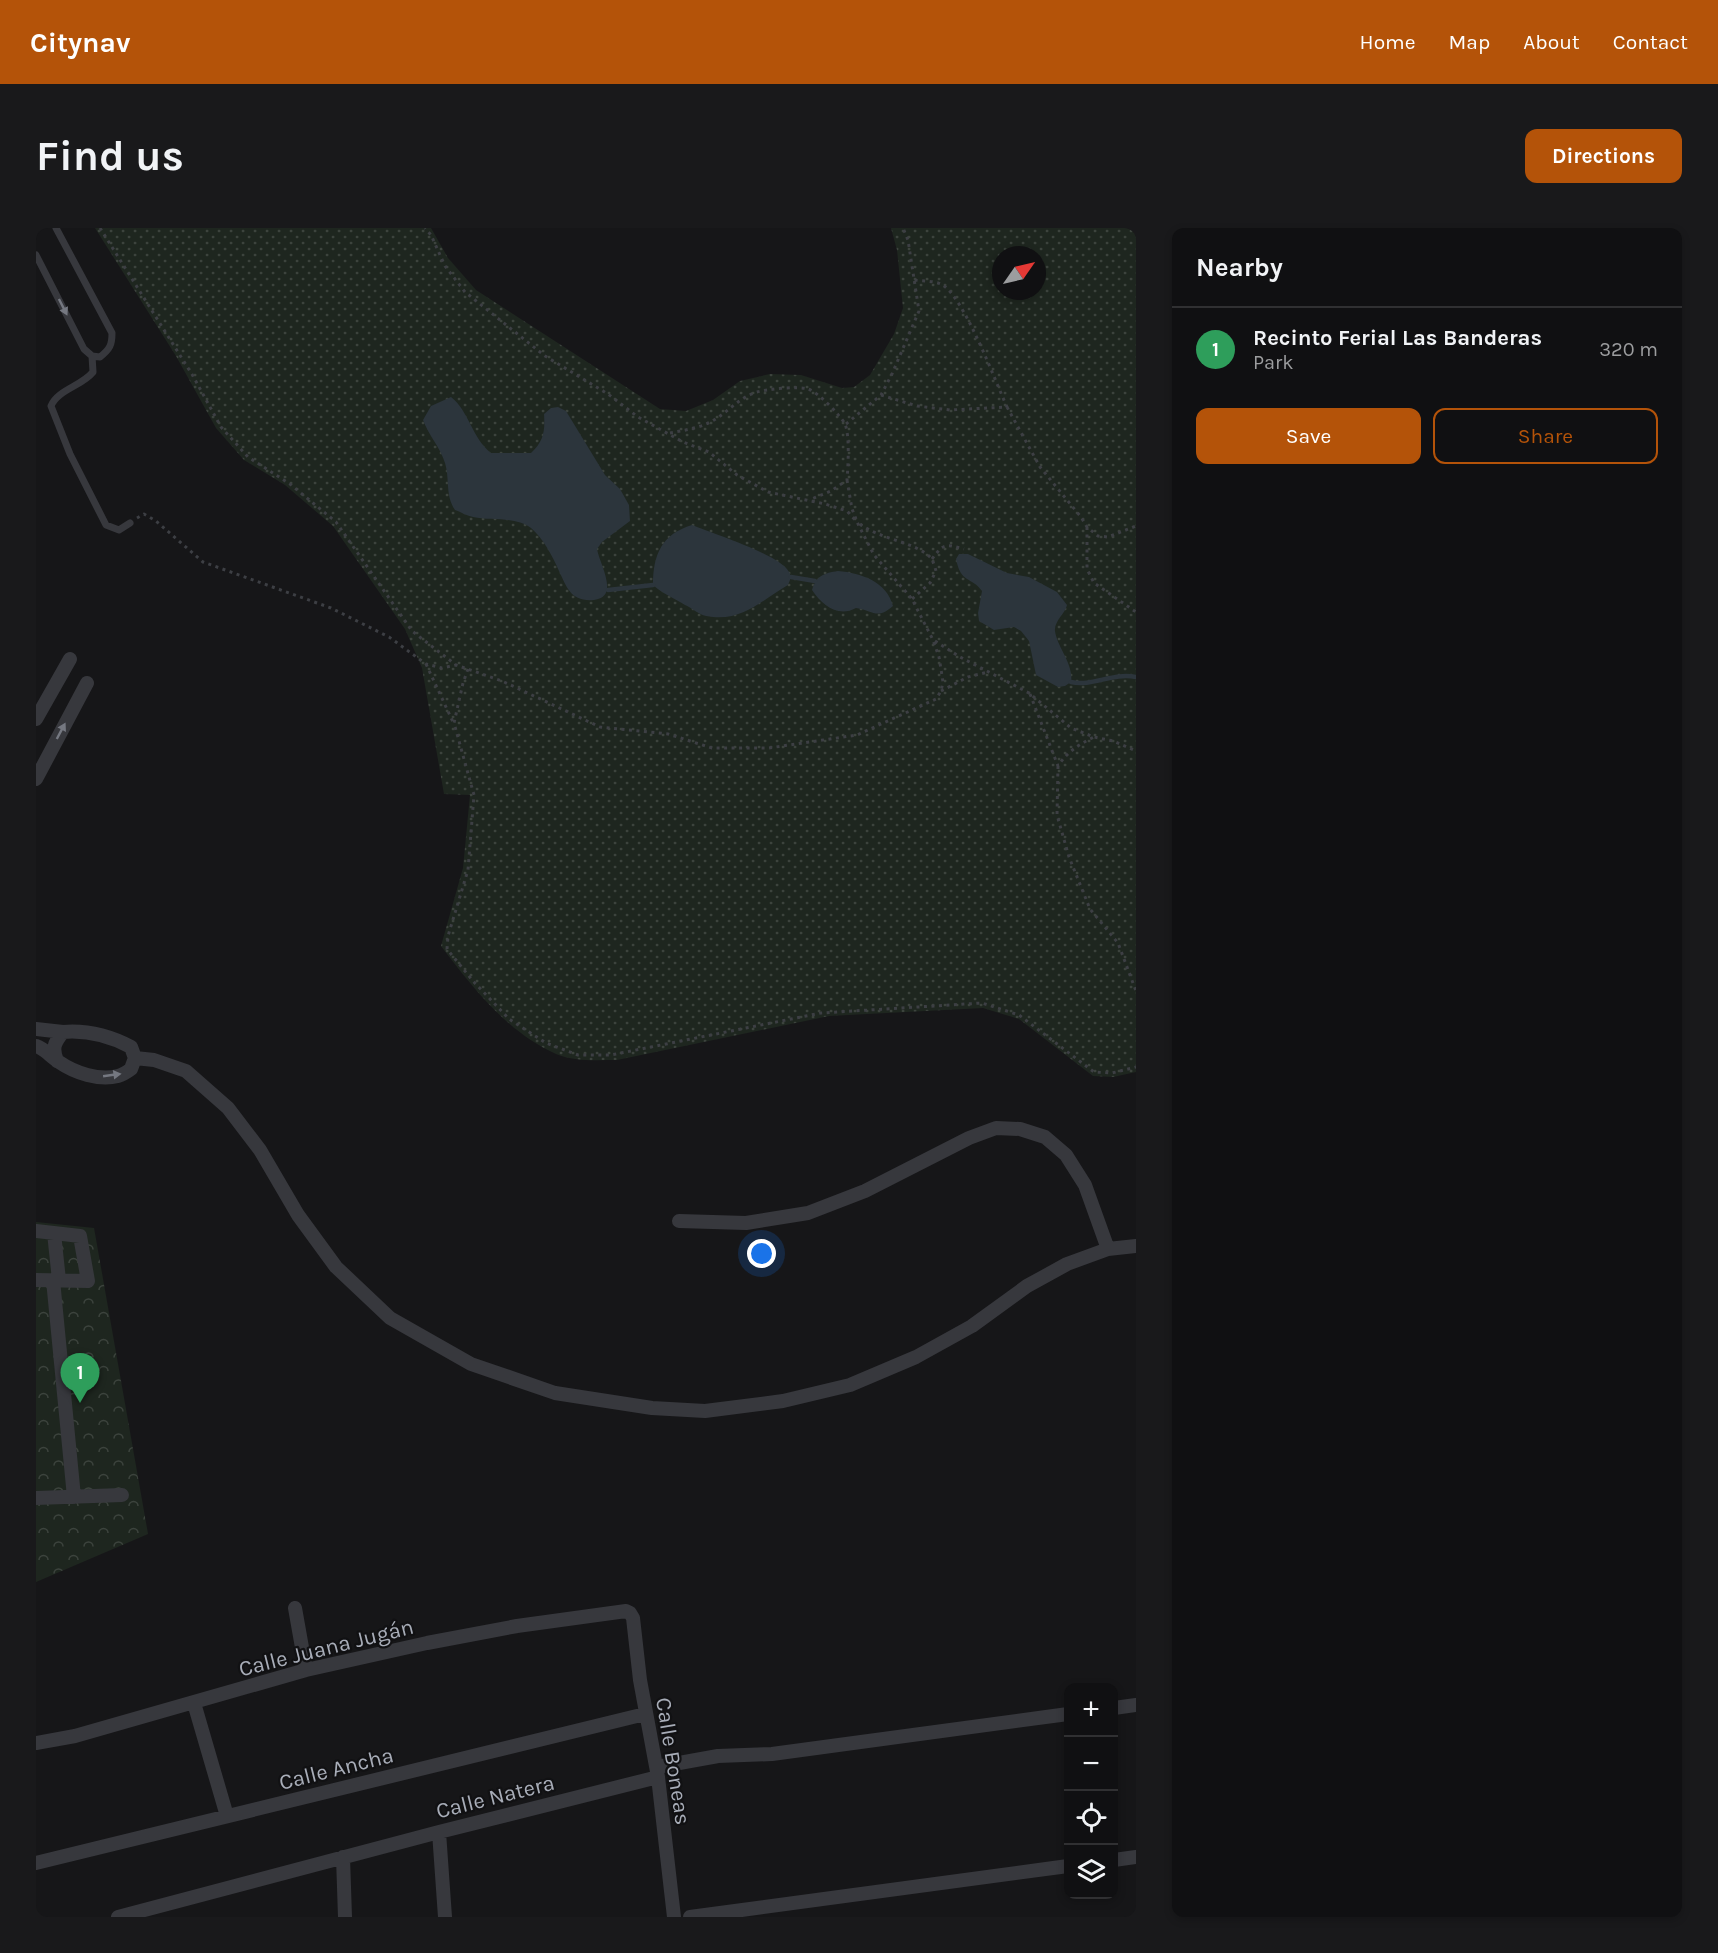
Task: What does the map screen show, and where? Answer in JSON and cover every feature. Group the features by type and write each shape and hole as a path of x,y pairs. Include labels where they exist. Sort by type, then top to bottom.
{"street":[{"path":"36,719 70,659"},
{"path":"36,779 87,683"},
{"path":"36,1029 75,1031 113,1038 131,1047 135,1058 131,1070 118,1076 98,1077 72,1070 36,1046"},
{"path":"57,1061 53,1050 55,1041 63,1032"},
{"path":"135,1058 154,1060 186,1071 228,1108 260,1150 298,1215 336,1267 390,1317 471,1364 555,1394 652,1408 705,1411 783,1401 850,1385 916,1357 972,1326 1028,1286 1067,1264 1108,1249 1136,1246"},
{"path":"679,1221 746,1222 808,1212 865,1191 969,1138 996,1128 1020,1129 1045,1137 1066,1155 1085,1185 1108,1249"},
{"path":"36,1231 80,1236 88,1281 36,1280"},
{"path":"54,1233 74,1497"},
{"path":"36,1498 122,1496"},
{"path":"295,1608 306,1670"},
{"name":"Calle Juana Jugán","path":"36,1743 75,1736 306,1670 427,1643 517,1626 626,1611 630,1613"},
{"name":"Calle Boneas","path":"630,1613 633,1618 645,1714 657,1772 674,1917"},
{"path":"194,1703 227,1816"},
{"path":"1118,1707 1136,1705"},
{"name":"Calle Ancha","path":"36,1863 645,1714"},
{"name":"Calle Natera","path":"118,1917 718,1756 772,1754 1064,1715"},
{"path":"439,1832 445,1917"},
{"path":"343,1857 345,1917"},
{"path":"1118,1859 1136,1857"},
{"path":"690,1917 1064,1867"}],"lane":[{"path":"36,255 84,349 92,356 100,357 109,350 112,333 56,228"},
{"path":"92,356 93,372 87,380 54,399 51,406 70,454 106,525 119,530 130,523"}],"path":[{"path":"100,228 193,376 221,427 248,457 290,484 336,522 412,631 456,665 502,681 600,727 668,734 712,748 769,748 857,735 936,699 943,682 939,657 933,640 912,599 874,555 857,522 852,509 847,480 849,459 845,425 825,401 809,389 757,393 735,404 715,420 701,426 668,433"},
{"path":"425,228 431,235 445,266 465,291 545,356 608,394 638,417 683,442 709,452 737,475 768,492 847,511 870,531 916,549 932,559 936,572 930,583 912,599"},
{"path":"845,425 881,396 919,310 908,240 903,228"},
{"path":"914,280 941,284 954,295 970,323 1007,407 1040,467 1082,517 1087,527 1098,536 1108,537 1136,526"},
{"path":"881,396 917,406 950,410 1007,407"},
{"path":"807,500 847,480"},
{"path":"130,523 144,514 156,521 203,562 331,608 389,637 426,664 442,668 456,665"},
{"path":"1087,527 1088,569 1094,583 1136,612"},
{"path":"932,559 941,547 948,544 964,549"},
{"path":"933,640 960,657 1029,693 1071,728 1136,751"},
{"path":"426,664 454,723 474,795 468,870 448,936 447,949 509,1019 546,1043 578,1055 611,1055 821,1013 982,1003 1019,1015 1094,1072 1112,1073 1136,1067"},
{"path":"454,723 468,669"},
{"path":"941,691 968,677 988,672"},
{"path":"1029,693 1058,766 1057,815 1069,857 1090,909 1118,944 1136,991"},
{"path":"1058,766 1066,754 1094,737"}],"green space":[{"path":"95,228 431,228 448,258 476,290 660,409 686,411 713,400 740,381 770,374 801,375 842,388 854,387 870,375 894,334 903,308 897,250 891,228 1136,228 1136,1072 1113,1077 1093,1076 1019,1019 983,1008 829,1016 617,1060 563,1057 522,1034 492,1008 441,946 463,868 470,795 444,794 422,668 405,629 333,526 285,485 244,460 216,428 176,356"},
{"path":"36,1222 94,1228 148,1534 36,1582"}],"shaded area":[{"path":"451,397 462,410 479,440 491,453 531,453 543,435 544,414 551,408 558,407 566,411 605,475 620,489 629,505 630,521 602,542 597,549 607,587 602,598 586,600 571,593 540,537 525,524 510,520 468,516 455,510 450,499 445,463 423,420 431,406"},
{"path":"692,525 745,545 783,565 791,577 788,585 750,609 719,617 701,614 665,593 653,585 657,555 666,540 673,534"},
{"path":"959,554 968,554 1007,573 1029,577 1057,592 1067,605 1056,624 1055,631 1068,662 1071,682 1058,687 1036,675 1029,641 1021,631 1014,627 994,630 979,621 982,591 961,572 956,559"},
{"path":"838,571 872,580 885,591 893,606 879,614 856,608 843,612 837,611 826,605 812,590 821,576"}],"waterway":[{"path":"791,577 815,581"},
{"path":"608,590 653,585"},
{"path":"1071,682 1087,683 1119,676 1136,677"}],"place":[{"name":"Recinto Ferial Las Banderas","path":"80,1403"}]}
